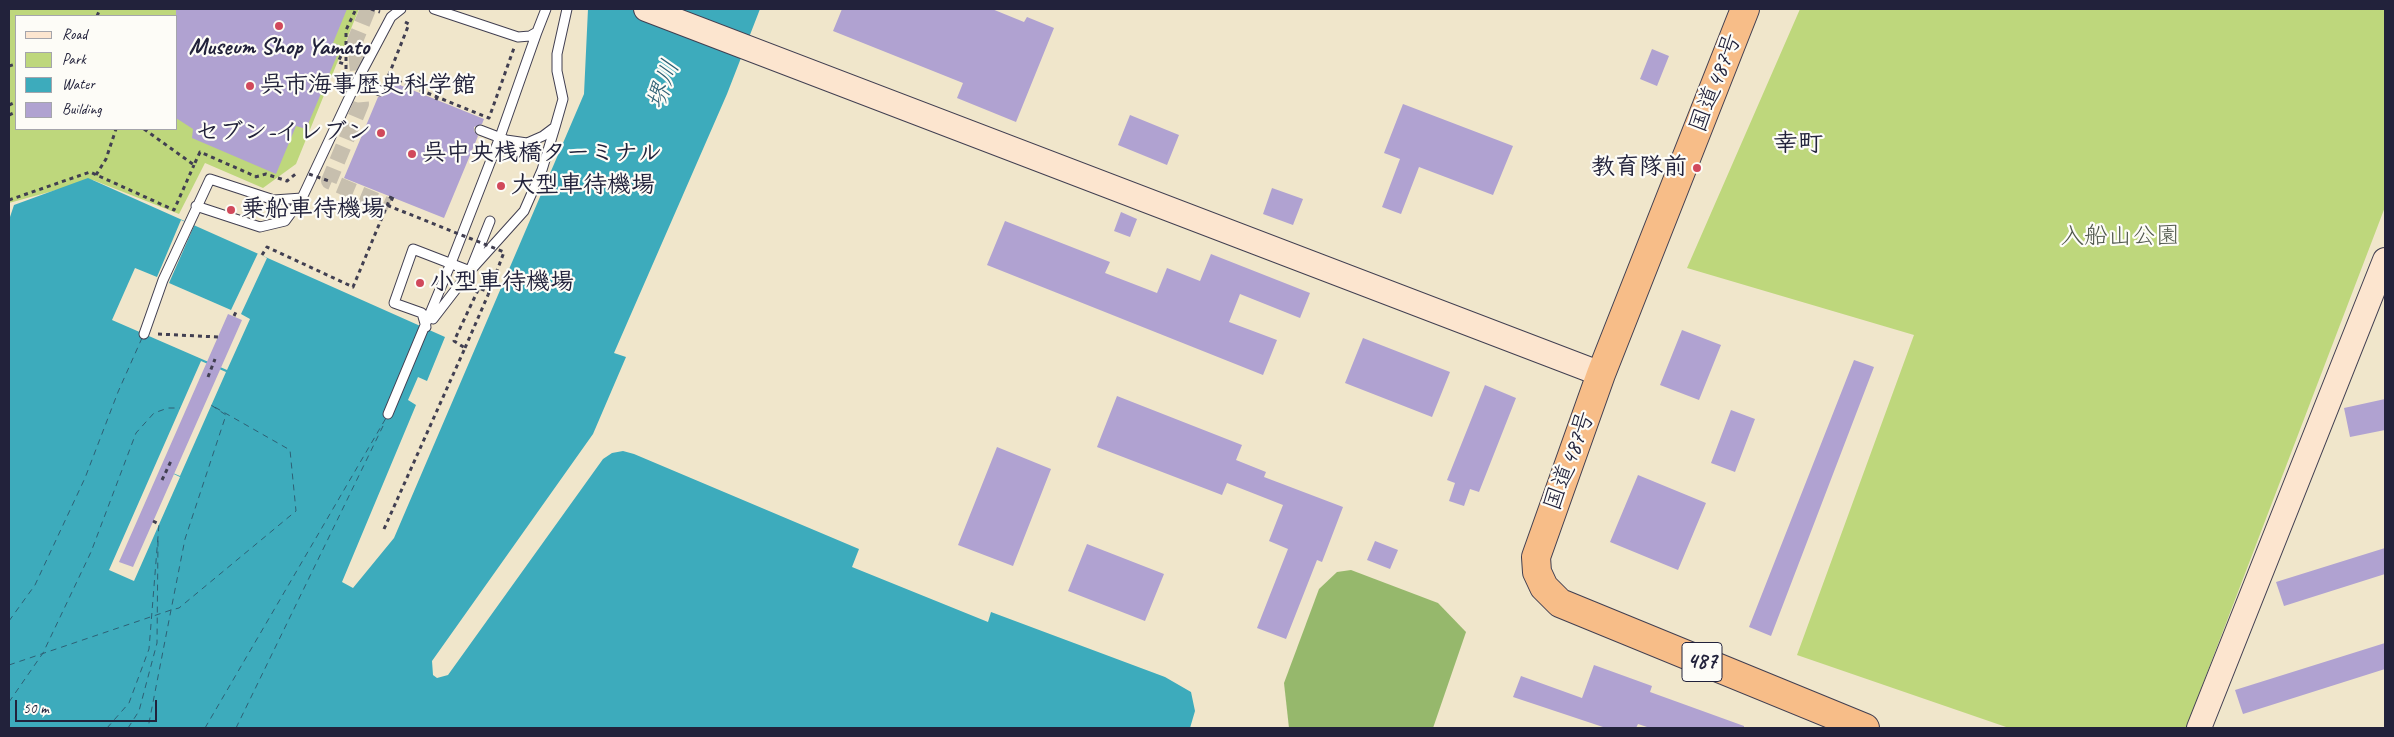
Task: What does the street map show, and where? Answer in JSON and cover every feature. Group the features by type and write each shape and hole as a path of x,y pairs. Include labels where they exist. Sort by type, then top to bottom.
{"highway":[{"name":"国道487号","path":"1745,9 1601,374 1536,557 1537,572 1544,587 1560,603 1865,728"}],"street":[{"path":"646,9 1601,374"},
{"path":"2199,728 2385,260"}],"lane":[{"path":"196,206 260,227 285,221 302,198 357,81 391,17 401,9"},
{"path":"434,9 518,37 530,36 537,32"},
{"path":"388,414 426,327 451,263 500,137 546,9"},
{"path":"426,327 470,271 524,211 542,170 563,99 557,71 557,54 567,9"},
{"path":"357,81 380,91"},
{"path":"516,152 527,143 543,136 555,127"},
{"path":"480,130 527,143"},
{"path":"144,334 163,280 210,179 274,200 302,198"},
{"path":"470,271 490,221"},
{"path":"426,327 422,313 394,303 413,249 470,271"}],"path":[{"path":"344,74 347,65 346,30 356,9"},
{"path":"371,9 380,12"},
{"path":"405,22 409,24 388,77 489,118 514,47"},
{"path":"341,56 338,62 347,65"},
{"path":"436,98 442,86"},
{"path":"96,175 106,159 116,130"},
{"path":"145,130 194,164"},
{"path":"9,200 90,172 174,210 200,152 261,180"},
{"path":"256,177 266,174 287,181 300,170"},
{"path":"309,174 329,181"},
{"path":"262,255 267,247 353,287 392,197 388,206 504,252 488,294 384,529"},
{"path":"464,348 454,341 479,288 488,294"},
{"path":"144,334 218,337"},
{"path":"208,377 215,359"},
{"path":"163,478 171,461"},
{"path":"153,521 158,524"}],"green space":[{"path":"9,9 359,9 296,164 263,188 205,163 179,214 93,180 9,203"},
{"name":"入船山公園","path":"1800,9 2385,9 2385,207 2186,728 2009,728 1797,655 1914,335 1687,268"},
{"path":"1351,570 1438,603 1466,632 1433,728 1289,728 1284,683 1319,589 1337,572"}],"water":[{"name":"堺川","path":"588,9 760,9 727,94 614,353 626,357 593,434 432,661 433,675 437,678 448,675 603,459 612,453 623,451 859,549 852,567 988,622 991,612 1165,677 1191,692 1195,711 1190,728 9,728 9,220 14,205 88,178 445,337 427,381 418,377 408,400 416,405 342,582 353,588 394,538 584,94"}],"pier":[{"path":"181,220 194,226 169,283 231,310 258,253 267,258 241,314 250,319 227,370 112,320 135,268 157,277"},
{"path":"201,361 226,372 180,476 161,468 180,477 134,581 109,570"}],"building":[{"name":"呉市海事歴史科学館","path":"176,9 347,9 333,43 341,46 306,129 296,126 276,174 192,138 193,129 178,119 178,15 176,15"},
{"path":"842,9 992,9 1024,22 1027,17 1054,28 1016,122 957,98 963,83 833,31"},
{"path":"1652,49 1669,56 1657,86 1640,79"},
{"name":"呉中央桟橋ターミナル","path":"385,79 484,119 482,124 474,127 474,131 478,136 444,218 344,178 378,97 386,93 382,85"},
{"path":"1403,104 1513,146 1493,195 1419,167 1401,214 1382,207 1400,159 1384,153"},
{"path":"1130,115 1179,135 1167,165 1118,145"},
{"path":"1272,188 1303,199 1293,225 1263,214"},
{"path":"1121,212 1137,219 1130,237 1114,231"},
{"path":"1005,221 1110,262 1105,273 1157,293 1167,268 1200,281 1211,254 1310,293 1300,318 1240,294 1229,322 1277,340 1263,375 987,265"},
{"path":"228,314 242,320 133,567 119,562"},
{"path":"1682,330 1721,345 1699,400 1660,385"},
{"path":"1363,338 1450,372 1432,417 1345,383"},
{"path":"1854,360 1874,367 1771,636 1749,627"},
{"path":"1485,385 1516,398 1479,492 1470,489 1464,506 1449,501 1455,483 1447,480"},
{"path":"1117,396 1242,445 1236,460 1266,472 1264,477 1343,507 1322,562 1317,560 1286,639 1257,628 1288,549 1269,541 1283,505 1227,483 1222,495 1097,447"},
{"path":"2385,399 2385,430 2350,437 2344,408"},
{"path":"1731,410 1755,419 1735,472 1711,463"},
{"path":"997,447 1051,469 1013,566 958,545"},
{"path":"1638,475 1706,503 1678,570 1610,542"},
{"path":"1375,541 1398,550 1390,569 1367,560"},
{"path":"1087,544 1164,574 1145,621 1068,591"},
{"path":"2385,548 2385,574 2284,606 2276,582"},
{"path":"2385,643 2385,669 2243,714 2235,690"},
{"path":"1594,665 1652,686 1650,692 1744,726 1744,728 1650,728 1638,724 1636,728 1606,728 1513,697 1521,676 1582,698"}],"ferry route":[{"path":"9,621 35,585 85,478 118,392 142,338"},
{"path":"9,665 171,610 179,608 296,511 290,450 211,405 226,415 185,539 171,610 148,728"},
{"path":"9,702 43,653 91,552 136,433 154,413 168,408 180,408"},
{"path":"205,728 386,418"},
{"path":"236,728 383,426"},
{"path":"107,728 129,703 149,649 159,524"},
{"path":"128,728 139,711 157,643 158,540"}],"tunnel":[{"path":"368,9 355,41 361,104 329,181 389,206"}],"place":[{"name":"Museum Shop Yamato","path":"279,26"},
{"name":"呉市海事歴史科学館","path":"250,86"},
{"name":"セブン-イレブン","path":"381,133"},
{"name":"呉中央桟橋ターミナル","path":"412,154"},
{"name":"教育隊前","path":"1697,168"},
{"name":"大型車待機場","path":"501,186"},
{"name":"乗船車待機場","path":"231,210"},
{"name":"小型車待機場","path":"420,283"}],"district":[{"name":"幸町","path":"1798,144"}]}
